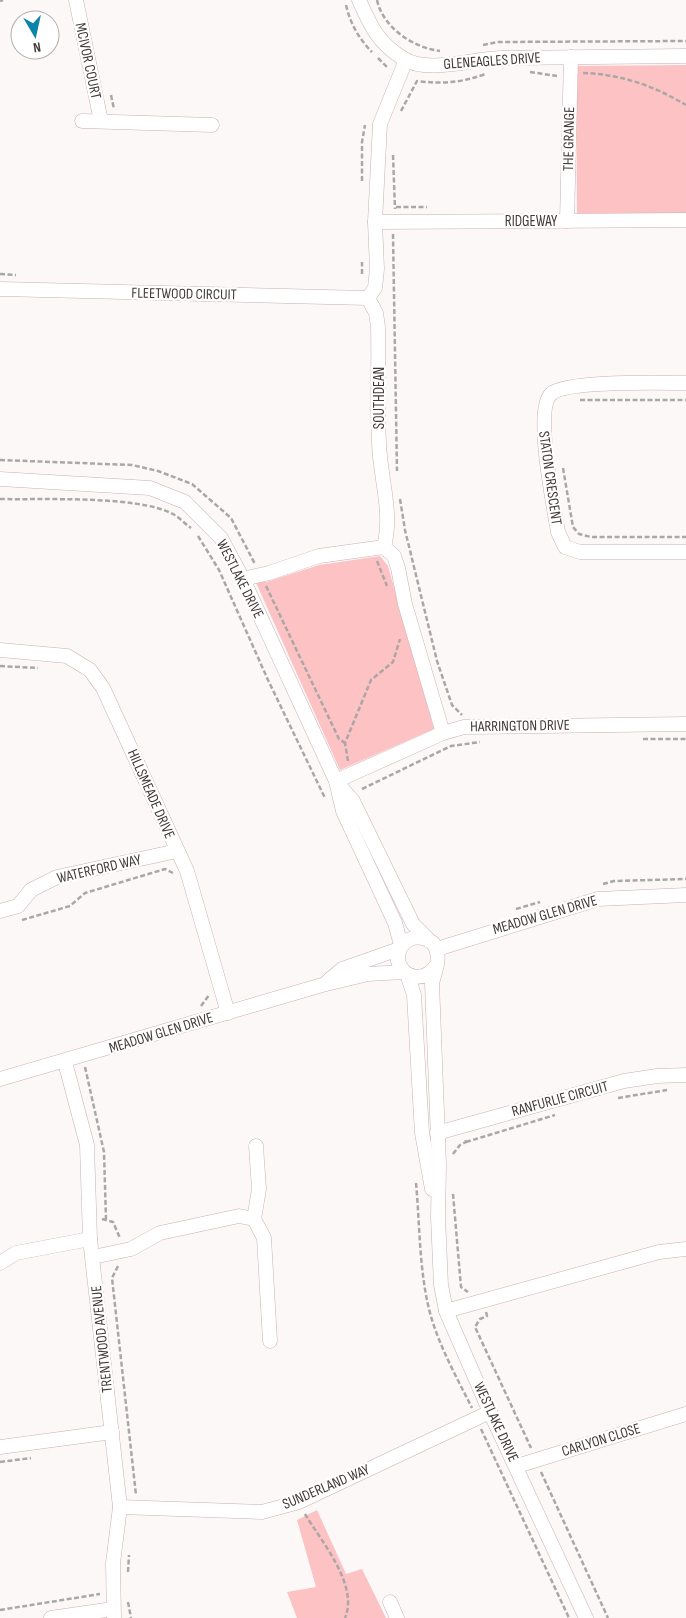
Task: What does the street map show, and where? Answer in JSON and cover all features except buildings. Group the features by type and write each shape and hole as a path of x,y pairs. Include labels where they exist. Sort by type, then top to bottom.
{"street":[{"name":"MCIVOR COURT","path":"76,0 101,122"},
{"path":"359,0 374,33 406,60 380,124 375,222 377,269 375,288 368,298"},
{"name":"GLENEAGLES DRIVE","path":"406,60 428,64 462,65 499,58 686,56"},
{"name":"THE GRANGE","path":"567,221 571,57"},
{"name":"MCIVOR COURT","path":"82,121 212,125"},
{"name":"RIDGEWAY","path":"375,222 686,220"},
{"name":"FLEETWOOD CIRCUIT","path":"0,290 368,298"},
{"name":"SOUTHDEAN","path":"368,298 376,313 378,327 379,444 388,518 388,531 380,552"},
{"name":"STATON CRESCENT","path":"686,383 574,386 551,394 545,404 543,424 558,532 565,547 580,552 686,552"},
{"name":"WESTLAKE DRIVE","path":"0,479 141,487 185,502 221,538 243,579 336,781 343,811 394,923 400,947"},
{"path":"243,579 319,556 380,552 394,556 405,604 443,733"},
{"name":"HILLSMEADE DRIVE","path":"0,650 67,656 90,670 103,688 171,852 187,871 228,1013"},
{"name":"HARRINGTON DRIVE","path":"336,781 443,733 468,727 686,724"},
{"name":"WESTLAKE DRIVE","path":"336,781 353,801 413,924 427,938"},
{"name":"WATERFORD WAY","path":"0,911 18,906 31,890 57,877 171,852"},
{"name":"MEADOW GLEN DRIVE","path":"437,949 598,899 686,895"},
{"path":"415,937 427,938 437,949 436,966 427,975 420,977 405,973 398,961 400,947 415,937"},
{"name":"MEADOW GLEN DRIVE","path":"322,985 342,969 400,947"},
{"name":"WESTLAKE DRIVE","path":"436,966 432,983 439,1164 438,1216 442,1285 446,1312 490,1412 586,1618"},
{"name":"WESTLAKE DRIVE","path":"405,973 414,995 422,1133 438,1216"},
{"name":"MEADOW GLEN DRIVE","path":"0,1079 65,1062 322,985 368,974 405,973"},
{"name":"TRENTWOOD AVENUE","path":"65,1062 87,1145 90,1239 120,1507 113,1563 114,1614"},
{"name":"RANFURLIE CIRCUIT","path":"437,1133 624,1082 657,1076 686,1075"},
{"path":"256,1146 259,1189 254,1219 264,1238 270,1340"},
{"path":"93,1257 131,1249 160,1233 239,1216 254,1219"},
{"path":"0,1263 16,1253 90,1239"},
{"path":"446,1312 659,1252 686,1250"},
{"name":"SUNDERLAND WAY","path":"120,1507 262,1512 299,1502 490,1412"},
{"name":"CARLYON CLOSE","path":"516,1466 686,1414"},
{"path":"0,1447 112,1432"},
{"path":"390,1602 398,1618"},
{"path":"51,1618 114,1614"}],"path":[{"path":"377,0 390,25 410,41 425,49 444,51"},
{"path":"476,46 498,42 686,41"},
{"path":"524,72 551,73 557,76 557,85"},
{"path":"399,115 417,81 441,84 465,81 488,73"},
{"path":"571,73 600,74 658,89 686,106"},
{"path":"393,150 396,207 393,222 393,337 397,476"},
{"path":"578,400 686,400"},
{"path":"0,460 132,465 158,470 192,484 231,518 247,544 250,556 263,574 267,588 339,739 345,743"},
{"path":"562,463 573,527 579,534 591,537 686,537"},
{"path":"400,494 405,530 437,661 452,705 461,713 468,727"},
{"path":"380,552 390,593"},
{"path":"400,635 400,643 393,662 371,680 345,743 349,764 362,790 452,746 482,742"},
{"path":"0,666 45,668"},
{"path":"640,739 686,739"},
{"path":"171,852 172,871 177,878"},
{"path":"18,921 70,906 85,892 165,869 172,871"},
{"path":"201,1006 209,995 207,986"},
{"path":"612,1099 671,1090"},
{"path":"453,1161 453,1153 466,1142 560,1114"},
{"path":"462,1126 466,1142"},
{"path":"452,1186 461,1287 470,1293 478,1292 484,1301 487,1316 480,1319 475,1327 608,1618"},
{"path":"136,1495 146,1495"},
{"path":"299,1502 319,1533 345,1582 348,1601 345,1618"},
{"path":"0,1610 113,1593"}],"shaded area":[{"path":"686,65 686,213 577,214 576,66"},
{"path":"380,556 388,566 434,729 340,770 253,576 266,582 319,565"},
{"path":"317,1510 346,1574 362,1569 386,1618 297,1618 287,1592 316,1587 297,1520"}]}
